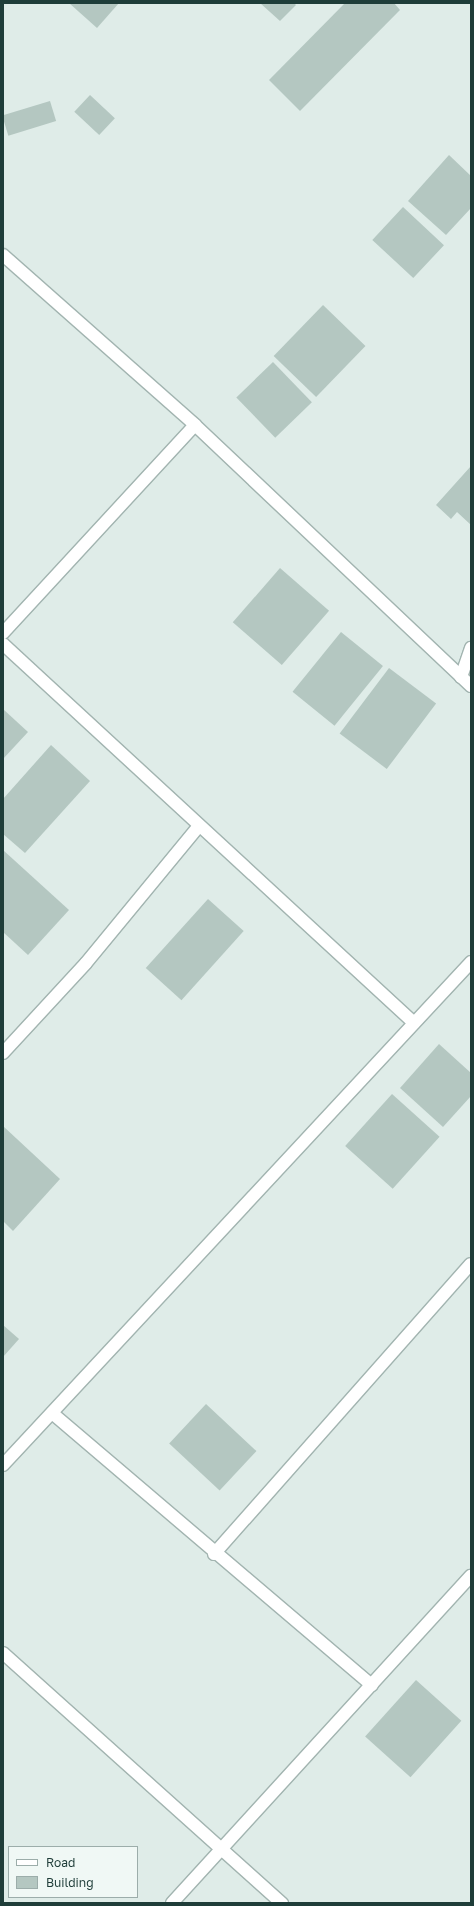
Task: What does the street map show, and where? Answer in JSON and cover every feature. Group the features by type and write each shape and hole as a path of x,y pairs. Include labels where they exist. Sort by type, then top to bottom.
{"street":[{"path":"3,255 195,425 471,686"},
{"path":"3,633 195,425"},
{"path":"3,644 414,1023"},
{"path":"461,677 471,648"},
{"path":"3,1053 86,963 200,826"},
{"path":"3,1465 471,962"},
{"path":"214,1554 471,1264"},
{"path":"52,1413 214,1554 372,1685"},
{"path":"172,1903 471,1576"},
{"path":"3,1653 223,1848 282,1903"}],"building":[{"path":"69,3 119,3 97,28"},
{"path":"260,3 294,3 296,5 280,21"},
{"path":"345,3 394,3 400,10 300,111 269,80"},
{"path":"90,95 115,118 99,135 74,112"},
{"path":"50,101 56,121 8,136 3,115"},
{"path":"449,155 471,176 471,208 446,235 408,201"},
{"path":"403,207 444,245 413,278 372,240"},
{"path":"323,305 365,346 316,397 274,356"},
{"path":"273,362 312,402 275,438 236,397"},
{"path":"471,466 471,525 457,512 451,519 436,505"},
{"path":"280,568 329,611 282,665 233,622"},
{"path":"341,632 383,666 335,726 293,692"},
{"path":"389,668 436,704 387,769 340,733"},
{"path":"3,709 28,732 3,759"},
{"path":"51,745 90,781 25,853 3,834 3,799"},
{"path":"3,850 69,910 28,955 3,932"},
{"path":"208,899 244,931 181,1000 146,968"},
{"path":"439,1044 471,1073 471,1096 443,1127 400,1088"},
{"path":"392,1094 440,1137 393,1189 345,1146"},
{"path":"3,1126 60,1179 13,1231 3,1221"},
{"path":"3,1325 19,1339 3,1357"},
{"path":"206,1404 256,1451 220,1491 169,1443"},
{"path":"416,1680 461,1721 410,1777 365,1736"}]}
